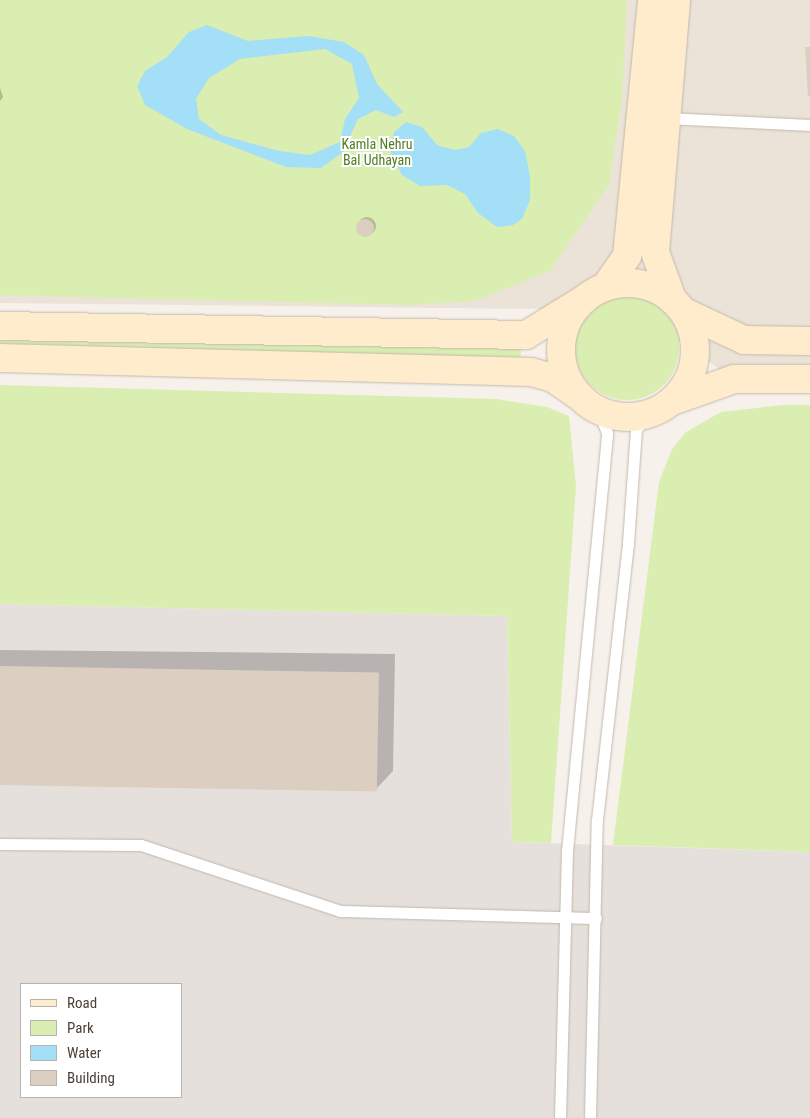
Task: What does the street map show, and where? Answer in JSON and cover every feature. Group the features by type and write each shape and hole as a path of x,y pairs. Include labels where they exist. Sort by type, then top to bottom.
{"main road":[{"path":"652,0 655,252 678,306 692,329 696,349 689,377 661,407"},
{"path":"588,402 562,363 562,335 570,316 595,293 627,256 676,0"},
{"path":"0,326 526,334 545,326 595,293 629,283 652,287 678,306 744,340 810,341"},
{"path":"0,358 531,372 553,378 588,402 632,417 734,379 810,378"}],"lane":[{"path":"652,118 810,125"},
{"path":"560,1118 567,851 607,433 588,402"},
{"path":"590,1118 597,820 628,543 636,429 661,407"},
{"path":"0,844 140,845 340,911 596,918"}],"shaded area":[{"name":"Kamla Nehru Bal Udhayan","path":"0,0 810,0 810,380 734,379 633,310 0,303"},
{"path":"0,604 507,616 512,842 810,852 810,1118 0,1118"}],"green space":[{"name":"Kamla Nehru Bal Udhayan","path":"0,0 627,0 622,100 609,185 550,271 474,301 411,305 0,295"},
{"path":"627,296 647,300 656,304 664,311 671,319 675,328 679,348 675,368 671,377 664,385 656,392 647,396 627,400 607,396 598,392 590,385 583,377 579,368 575,348 579,328 583,319 590,311 598,304 607,300"},
{"path":"0,339 521,348 521,357 0,348"},
{"path":"0,385 496,399 547,407 569,416 576,486 551,843 512,842 507,616 0,604"},
{"path":"783,405 810,405 810,852 613,845 659,482 672,449 686,432 721,412"}],"water":[{"path":"207,25 248,41 308,36 344,42 364,55 377,84 403,112 394,117 376,110 358,119 343,152 321,168 286,167 187,129 145,105 137,86 145,71 167,57 189,32","holes":["325,49 352,64 359,98 345,119 340,142 310,155 279,151 221,135 199,119 196,99 209,78 240,59"]},
{"path":"406,122 422,127 437,145 454,150 469,147 481,133 498,129 514,136 525,151 530,176 530,200 522,219 513,225 497,227 478,213 465,194 447,185 420,186 402,175 389,149 394,132"}],"building":[{"path":"805,47 810,47 810,96 808,96"},
{"path":"365,219 371,222 374,228 371,234 365,237 359,234 356,228 359,222"},
{"path":"0,666 379,673 377,792 0,785"}]}
